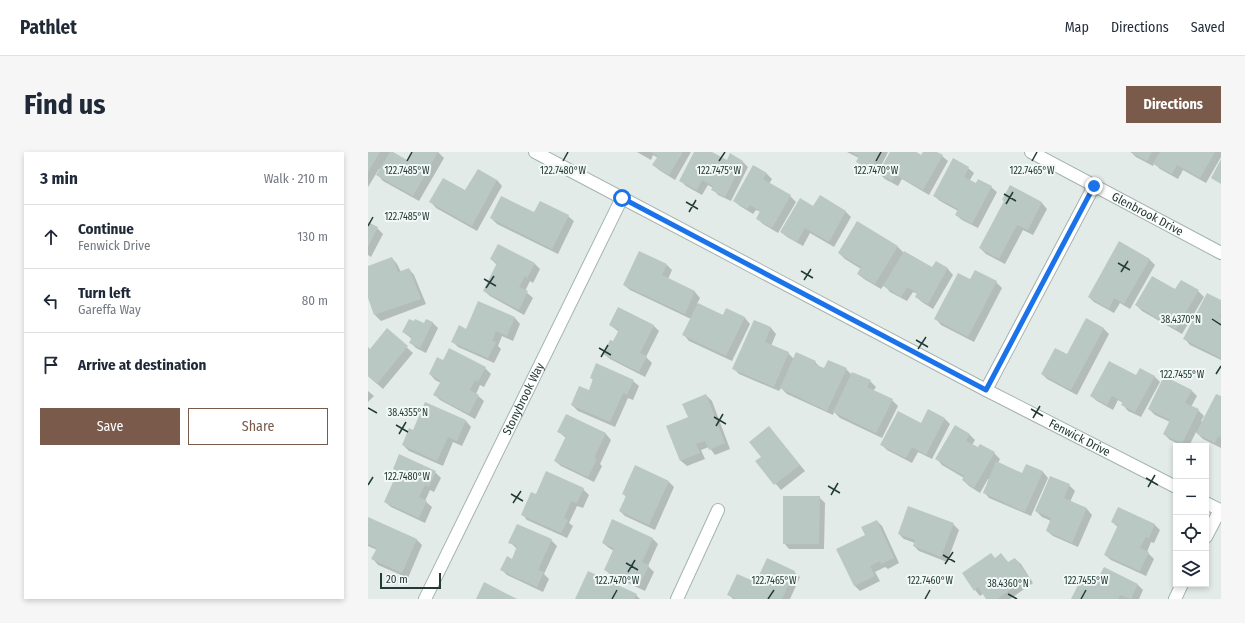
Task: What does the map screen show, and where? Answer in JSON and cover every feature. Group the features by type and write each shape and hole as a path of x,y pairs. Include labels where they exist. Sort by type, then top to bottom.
{"street":[{"name":"Fenwick Drive","path":"535,152 986,390 1173,485"},
{"name":"Glenbrook Drive","path":"1032,152 1221,253"},
{"path":"986,390 1094,186"},
{"name":"Stonybrook Way","path":"425,599 622,198"},
{"path":"1209,504 1220,510 1209,531"},
{"path":"677,599 718,510"},
{"path":"1175,599 1181,587"}],"building":[{"path":"368,152 380,152 368,172"},
{"path":"390,152 393,152 407,160 412,152 438,152 413,196 376,175"},
{"path":"650,152 683,152 669,175 652,165 658,156"},
{"path":"694,152 712,152 727,160 730,153 743,161 725,197 711,190 713,186 702,180 697,190 679,181"},
{"path":"851,152 880,152 871,169 856,162 859,156"},
{"path":"890,152 916,152 921,155 923,152 937,152 943,155 923,190 896,175 892,181 878,173"},
{"path":"1130,152 1152,152 1147,161"},
{"path":"1160,152 1215,152 1200,178 1177,165 1172,174 1153,164"},
{"path":"953,158 969,167 964,177 976,183 978,179 992,186 972,224 955,215 958,209 933,196"},
{"path":"1221,159 1221,184 1211,178"},
{"path":"753,165 767,173 763,179 791,195 772,228 756,219 760,211 750,205 747,209 733,201"},
{"path":"478,169 497,180 472,226 429,202 443,178 465,190"},
{"path":"1010,185 1042,202 1028,230 1017,225 999,259 979,248 1004,201 1002,200"},
{"path":"820,195 846,211 829,242 805,228 797,242 780,232 800,198 813,206"},
{"path":"501,196 534,212 540,201 569,215 552,249 490,218"},
{"path":"857,221 898,246 875,284 857,274 861,267 838,253"},
{"path":"368,222 378,227 368,247"},
{"path":"1119,241 1150,259 1124,304 1114,298 1109,309 1088,297"},
{"path":"498,244 535,263 527,278 525,276 519,287 528,291 519,310 483,291 497,263 490,259"},
{"path":"639,251 667,264 662,275 695,291 685,314 623,285"},
{"path":"904,251 932,267 936,261 948,268 928,304 915,297 917,293 907,287 901,297 883,286"},
{"path":"392,257 398,272 409,268 421,299 374,315 368,298 368,266"},
{"path":"975,270 997,281 968,337 934,319 958,273 970,279"},
{"path":"1152,276 1175,289 1181,280 1199,290 1176,329 1135,305"},
{"path":"1207,293 1221,300 1221,314 1219,317 1221,318 1221,358 1183,339"},
{"path":"478,301 515,317 507,336 496,331 492,341 496,342 488,358 451,342 459,325 466,329"},
{"path":"698,303 723,315 726,308 745,317 726,356 682,335"},
{"path":"618,307 654,325 640,353 647,356 639,372 603,354 610,340 613,341 619,330 609,325"},
{"path":"1086,318 1104,328 1071,390 1041,374 1055,348 1067,354"},
{"path":"409,319 414,321 415,319 424,323 426,319 433,322 420,348 409,343 412,337 402,332"},
{"path":"754,320 771,327 765,342 789,352 774,387 732,369"},
{"path":"387,328 408,346 377,384 368,376 368,347 370,349"},
{"path":"449,348 486,367 478,382 475,380 470,390 479,395 469,414 433,395 441,381 429,374 437,357 443,360"},
{"path":"796,352 816,361 814,364 824,368 828,360 847,368 827,411 780,388"},
{"path":"1109,361 1136,375 1140,368 1155,376 1135,412 1121,405 1123,402 1112,396 1107,405 1090,396"},
{"path":"596,363 634,380 627,395 623,393 610,422 571,405 579,386 589,390 593,379 590,378"},
{"path":"852,372 871,380 867,387 893,399 876,433 833,412"},
{"path":"1164,376 1192,390 1185,403 1199,409 1182,443 1180,443 1163,434 1170,420 1148,409"},
{"path":"706,394 725,443 709,450 705,441 696,444 700,453 680,461 666,426 688,417 682,404"},
{"path":"1216,394 1221,396 1221,438 1218,436 1215,443 1196,433"},
{"path":"425,402 466,420 457,441 448,437 437,461 402,445 409,428 413,430"},
{"path":"928,409 945,418 926,455 912,447 906,458 880,445 898,411 921,423"},
{"path":"566,414 606,433 594,458 597,459 588,477 554,461 566,436 557,432"},
{"path":"955,425 970,434 966,441 978,447 980,444 995,452 974,488 962,480 964,476 935,459"},
{"path":"769,426 800,465 774,485 755,461 761,457 749,442"},
{"path":"399,454 436,471 429,487 425,485 419,497 427,501 419,518 384,502 398,471 393,469"},
{"path":"996,461 1022,473 1026,464 1043,471 1025,512 983,493"},
{"path":"635,465 669,481 649,525 619,511 626,496 622,494"},
{"path":"546,471 584,488 577,503 571,501 564,518 568,520 561,533 521,515 531,492 536,494"},
{"path":"1050,476 1070,484 1064,498 1087,508 1072,543 1046,531 1051,518 1035,511"},
{"path":"783,496 820,496 819,544 783,544"},
{"path":"908,506 954,523 941,557 913,546 915,540 898,534"},
{"path":"1118,507 1155,524 1149,538 1146,537 1140,548 1149,552 1140,571 1104,555 1118,525 1111,522"},
{"path":"368,517 417,539 402,573 371,559 377,548 368,544"},
{"path":"612,519 653,538 642,562 649,565 639,586 604,570 614,548 602,543"},
{"path":"877,520 894,558 881,564 880,561 870,566 875,576 854,586 836,549 865,535 861,527"},
{"path":"517,524 552,539 538,570 544,572 537,587 500,570 507,556 512,559 517,546 508,543"},
{"path":"991,553 995,558 1001,553 1008,562 1015,558 1029,577 997,599 986,599 978,587 974,591 962,573"},
{"path":"767,558 795,571 782,599 736,599 727,595 737,574 756,582"},
{"path":"1104,567 1138,584 1131,599 1120,595 1118,599 1071,599 1081,579 1094,586"},
{"path":"588,571 637,594 634,599 575,599"},
{"path":"484,582 517,599 476,599"}],"route":[{"path":"622,198 986,390 1094,186"}]}
